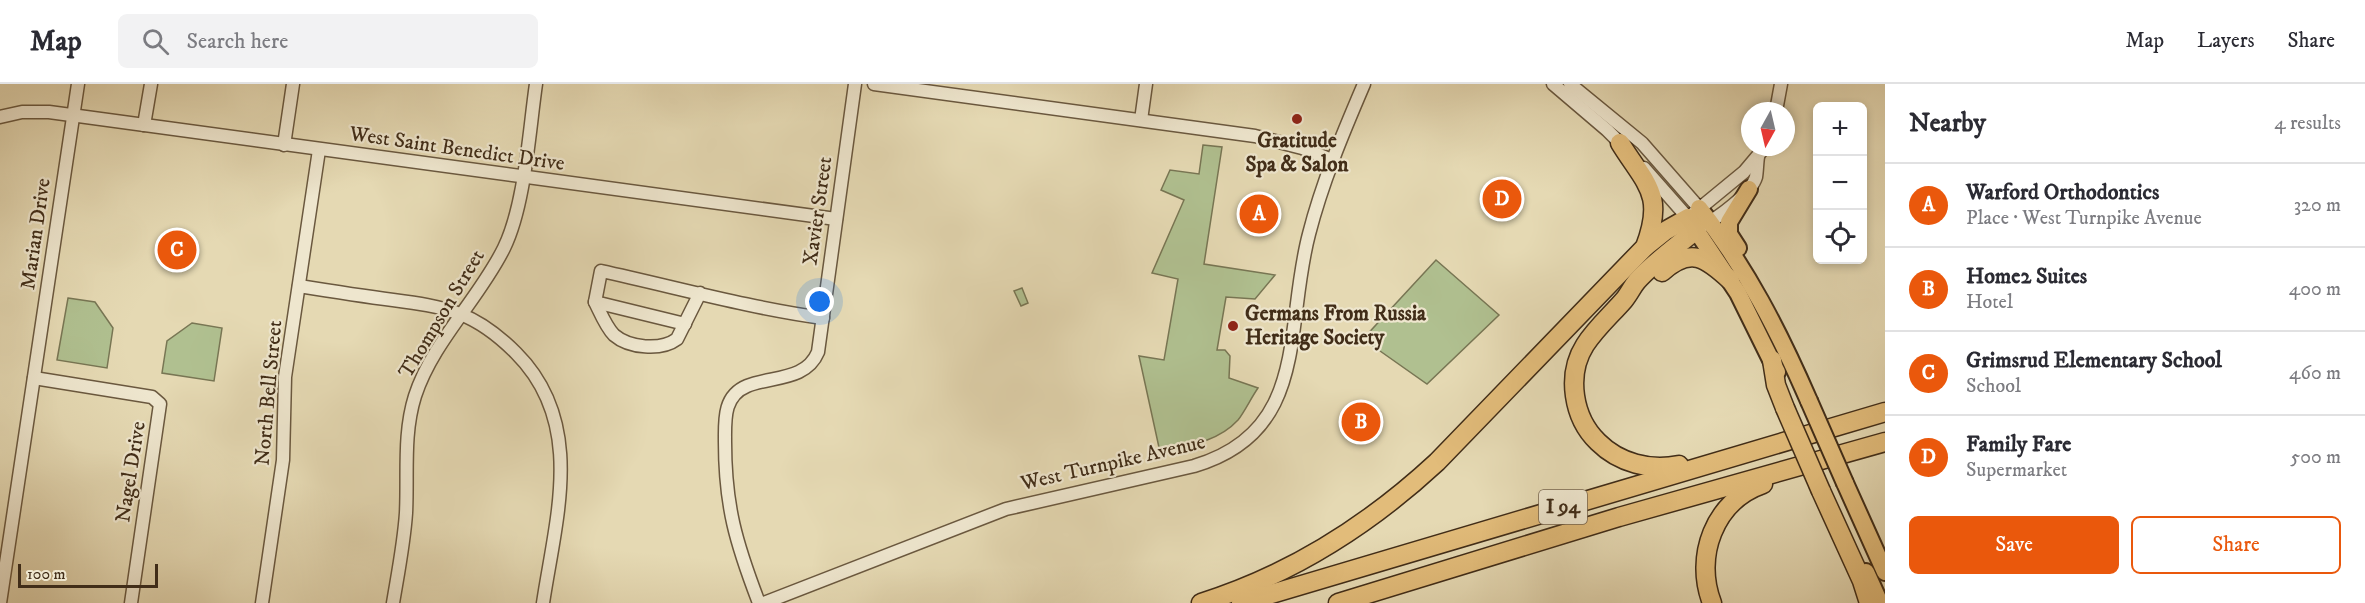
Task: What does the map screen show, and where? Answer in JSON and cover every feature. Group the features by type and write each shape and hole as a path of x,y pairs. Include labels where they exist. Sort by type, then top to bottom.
{"highway":[{"path":"1620,143 1646,181 1652,195 1653,220 1645,247"},
{"path":"1201,603 1242,589 1302,561 1361,525 1437,462 1645,247 1665,231 1698,219"},
{"path":"1698,219 1638,280 1625,299 1601,323 1584,346 1576,365 1575,387 1579,413 1591,434 1609,451 1633,463 1657,467 1679,465 1885,404"},
{"path":"1625,299 1641,290 1669,266 1685,257 1700,257 1738,278"},
{"path":"1772,360 1776,386 1832,488 1869,603"},
{"name":"I 94","path":"1241,603 1885,412"},
{"name":"I 94","path":"1338,603 1618,517 1885,442"},
{"path":"1712,603 1706,583 1705,560 1710,535 1722,513 1750,490 1800,472 1820,460"}],"main road":[{"path":"1749,189 1729,222 1729,234 1738,248 1738,278 1751,316 1772,360"},
{"path":"1698,219 1738,278 1772,320 1809,401 1832,488 1880,603"},
{"path":"1832,488 1885,572"}],"street":[{"name":"Marian Drive","path":"0,603 78,84"},
{"path":"144,125 150,84"},
{"path":"284,145 293,84"},
{"name":"Thompson Street","path":"393,603 406,515 407,442 412,409 429,365 496,263 507,242 516,214 536,84"},
{"name":"Xavier Street","path":"759,603 736,541 729,509 725,478 725,412 732,397 740,389 792,375 809,366 818,352 855,84"},
{"path":"874,84 1264,138 1302,148 1332,160"},
{"path":"1140,120 1146,84"},
{"name":"West Turnpike Avenue","path":"764,603 1006,509 1194,466 1221,457 1246,441 1265,422 1282,390 1304,252 1332,160 1364,84"},
{"path":"1553,84 1620,143 1698,219"},
{"path":"1570,84 1636,138 1698,219"},
{"path":"1778,102 1781,84"},
{"name":"West Saint Benedict Drive","path":"0,117 36,111 73,115 836,219"},
{"name":"North Bell Street","path":"262,603 283,460 284,386 319,150"},
{"path":"1698,219 1758,156"},
{"path":"1698,219 1749,189 1755,178 1760,156"},
{"path":"700,293 677,339 671,344 652,348 621,340 612,333 595,302 601,271 700,293 794,314 823,318"},
{"path":"299,286 431,306 462,314 499,337 527,365 545,393 556,420 561,446 561,472 543,603"},
{"path":"595,302 685,324"},
{"name":"Nagel Drive","path":"34,378 152,397 160,404 131,603"}],"green space":[{"path":"1203,145 1222,147 1204,264 1275,275 1255,299 1226,297 1217,350 1225,350 1230,356 1229,378 1258,388 1243,413 1230,427 1212,438 1160,452 1139,356 1164,360 1178,279 1152,273 1184,200 1161,190 1170,170 1199,174"},
{"path":"1436,260 1499,315 1427,384 1363,339"},
{"path":"1022,288 1028,303 1021,306 1014,291"},
{"path":"68,298 95,302 113,328 107,368 57,360"},
{"path":"192,323 222,328 214,381 162,373 167,341"}],"place":[{"name":"Gratitude Spa & Salon","path":"1297,119"},
{"name":"Family Fare","path":"1502,199"},
{"name":"Warford Orthodontics","path":"1259,214"},
{"name":"Grimsrud Elementary School","path":"177,250"},
{"name":"Germans From Russia Heritage Society","path":"1233,326"},
{"name":"Home2 Suites","path":"1361,422"}]}
